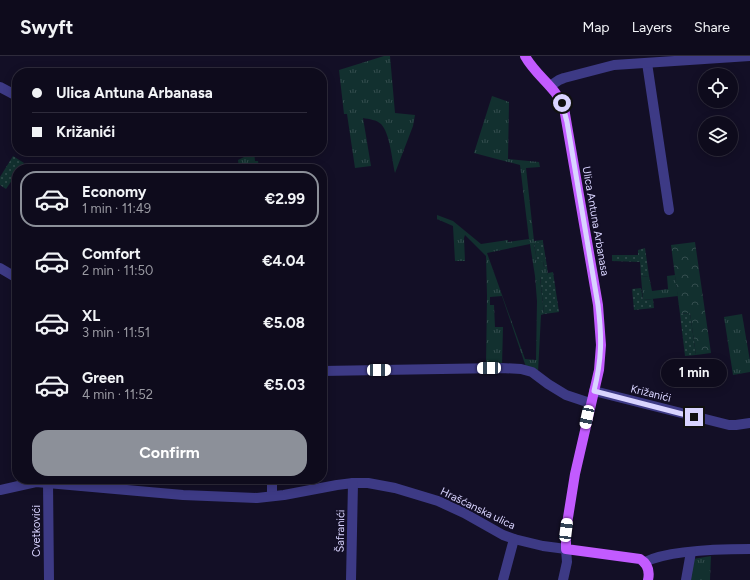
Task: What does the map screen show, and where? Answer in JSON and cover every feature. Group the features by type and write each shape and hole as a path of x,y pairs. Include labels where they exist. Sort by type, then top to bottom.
{"main road":[{"name":"Ulica Antuna Arbanasa","path":"525,56 560,99 567,122 598,305 601,336 601,357 575,474 565,539 566,549"},
{"path":"566,549 638,558 645,562 649,570 648,580"}],"street":[{"path":"550,86 558,80 601,68 620,65 750,56"},
{"path":"646,63 668,210"},
{"path":"0,87 12,93"},
{"path":"0,268 12,275"},
{"path":"327,372 501,368 521,369 532,372 566,395 590,403"},
{"name":"Križanići","path":"594,391 729,425 750,423"},
{"name":"Hrašćanska ulica","path":"71,484 207,496 257,498 353,483 368,483 384,486 452,506 491,529 514,539 543,546 566,549"},
{"name":"Šafranići","path":"351,580 353,483"},
{"name":"Hrašćanska ulica","path":"0,490 22,484"},
{"name":"Cvetkovići","path":"48,484 49,580"},
{"path":"272,484 272,496"},
{"path":"503,580 514,539"},
{"path":"563,580 567,562 566,549"},
{"path":"645,562 663,556 691,552 750,549"},
{"path":"686,580 691,552"}],"green space":[{"path":"384,56 390,56 395,113 415,115 413,126 395,173 389,140 384,128 381,124 373,120 363,118 371,166 355,168 347,114 344,114 339,70"},
{"path":"492,96 509,102 508,159 539,162 540,167 526,168 534,241 543,240 543,242 534,244 537,261 543,261 544,267 547,266 548,276 540,277 544,314 541,315 538,372 526,367 502,296 490,297 490,305 494,305 495,327 503,327 502,365 486,366 486,256 465,235 465,261 455,261 453,226 437,219 437,215 453,221 481,244 529,239 520,165 474,153","holes":["530,244 537,301 536,360 525,359 487,253"]},
{"path":"13,156 24,163 12,164 12,180 6,189 0,185 0,177"},
{"path":"246,156 254,156 255,161 258,161 258,164 238,164 238,160"},
{"path":"543,242 547,266 544,267 543,261 537,262 534,243"},
{"path":"695,242 711,353 696,355 690,313 680,314 671,245"},
{"path":"645,248 649,276 641,277 640,262 612,261 612,255 638,255 638,250"},
{"path":"553,272 559,312 544,314 540,276 548,276 548,273"},
{"path":"675,275 678,296 643,300 641,277 649,276 652,291 668,289 667,276"},
{"path":"641,288 643,300 653,299 654,308 634,310 632,289"},
{"path":"690,313 696,355 685,356 680,314"},
{"path":"742,314 750,361 750,372 733,375 724,317"},
{"path":"711,556 710,580 689,580 693,559"}],"route":[{"path":"562,103 567,122 598,305 601,336 601,357 594,391 694,417"}]}
